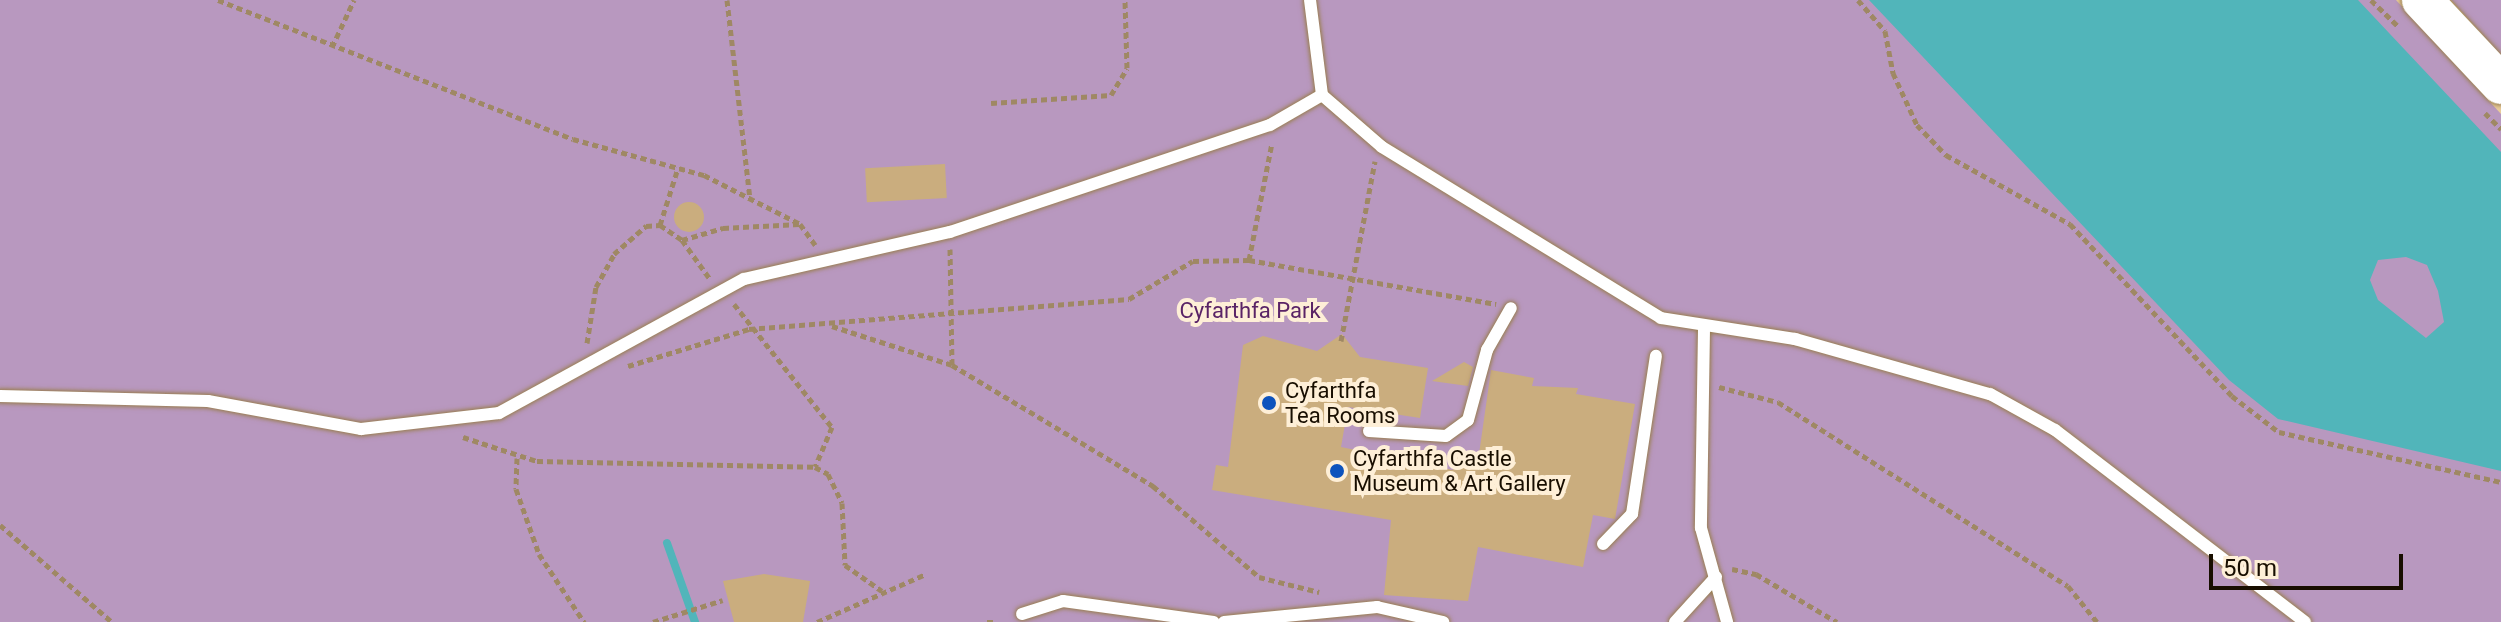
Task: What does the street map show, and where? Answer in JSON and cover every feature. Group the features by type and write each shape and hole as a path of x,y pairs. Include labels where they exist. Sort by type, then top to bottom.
{"main road":[{"path":"2422,0 2501,84"}],"lane":[{"path":"1310,0 1322,95 1382,147 1661,318 1704,329 1795,339 1990,394 2055,430 2305,622"},
{"path":"0,396 208,401 361,429 499,413 723,289 824,258 950,232 1270,125 1322,95"},
{"path":"1369,431 1446,436 1468,420 1487,350 1511,308"},
{"path":"1704,329 1701,528 1727,622"},
{"path":"1603,544 1632,514 1656,356"},
{"path":"1675,622 1716,577"},
{"path":"1022,614 1063,601 1214,622"},
{"path":"1224,622 1377,607 1443,622"}],"path":[{"path":"218,0 573,139 678,168 750,198 800,224 824,258"},
{"path":"332,47 354,0"},
{"path":"727,0 750,198"},
{"path":"991,103 1111,95 1127,68 1125,0"},
{"path":"1858,0 1885,31 1893,73 1917,125 1946,155 2070,224 2232,396 2279,432 2501,482"},
{"path":"1249,260 1270,125"},
{"path":"1341,341 1382,147"},
{"path":"660,225 678,168"},
{"path":"682,240 723,228 800,224"},
{"path":"587,364 596,287 614,254 646,226 660,225 682,240 723,289 749,329 832,427 815,467"},
{"path":"950,232 952,365"},
{"path":"612,372 749,329 831,326 952,312 1129,299 1193,261 1249,260 1511,308"},
{"path":"831,326 952,365 1153,486 1259,577 1326,593"},
{"path":"1711,384 1778,402 2068,586 2097,622"},
{"path":"425,422 517,458 815,467 828,474 842,503 845,565 882,591"},
{"path":"517,458 516,489 539,554 584,622"},
{"path":"0,525 112,622"},
{"path":"1730,569 1756,574 1837,622"},
{"path":"817,622 926,574"},
{"path":"653,622 723,600"},
{"path":"987,622 995,622"}],"green space":[{"name":"Cyfarthfa Park","path":"0,0 2396,0 2501,114 2501,622 0,622"},
{"path":"2451,0 2501,0 2501,55"}],"water":[{"path":"1869,0 2358,0 2501,152 2501,471 2278,419 2229,380","holes":["2406,257 2427,265 2438,291 2444,322 2426,338 2378,300 2370,280 2378,260"]}],"building":[{"path":"945,164 947,198 867,202 865,168"},
{"path":"689,202 695,203 703,211 703,223 695,231 689,232 683,231 675,223 674,217 675,211 683,203"},
{"path":"1342,334 1360,357 1428,368 1420,418 1348,407 1341,447 1453,470 1457,450 1479,454 1491,370 1534,378 1532,386 1578,388 1576,394 1635,404 1615,519 1593,515 1583,567 1478,547 1468,601 1384,595 1391,520 1212,490 1216,465 1228,467 1243,345 1263,336 1317,351"},
{"path":"1464,362 1473,367 1468,386 1432,381"},
{"path":"764,574 810,581 803,622 734,622 723,581"}],"waterway":[{"path":"667,543 695,622"}],"place":[{"name":"Cyfarthfa Tea Rooms","path":"1269,403"},
{"name":"Cyfarthfa Castle Museum & Art Gallery","path":"1337,471"}]}
